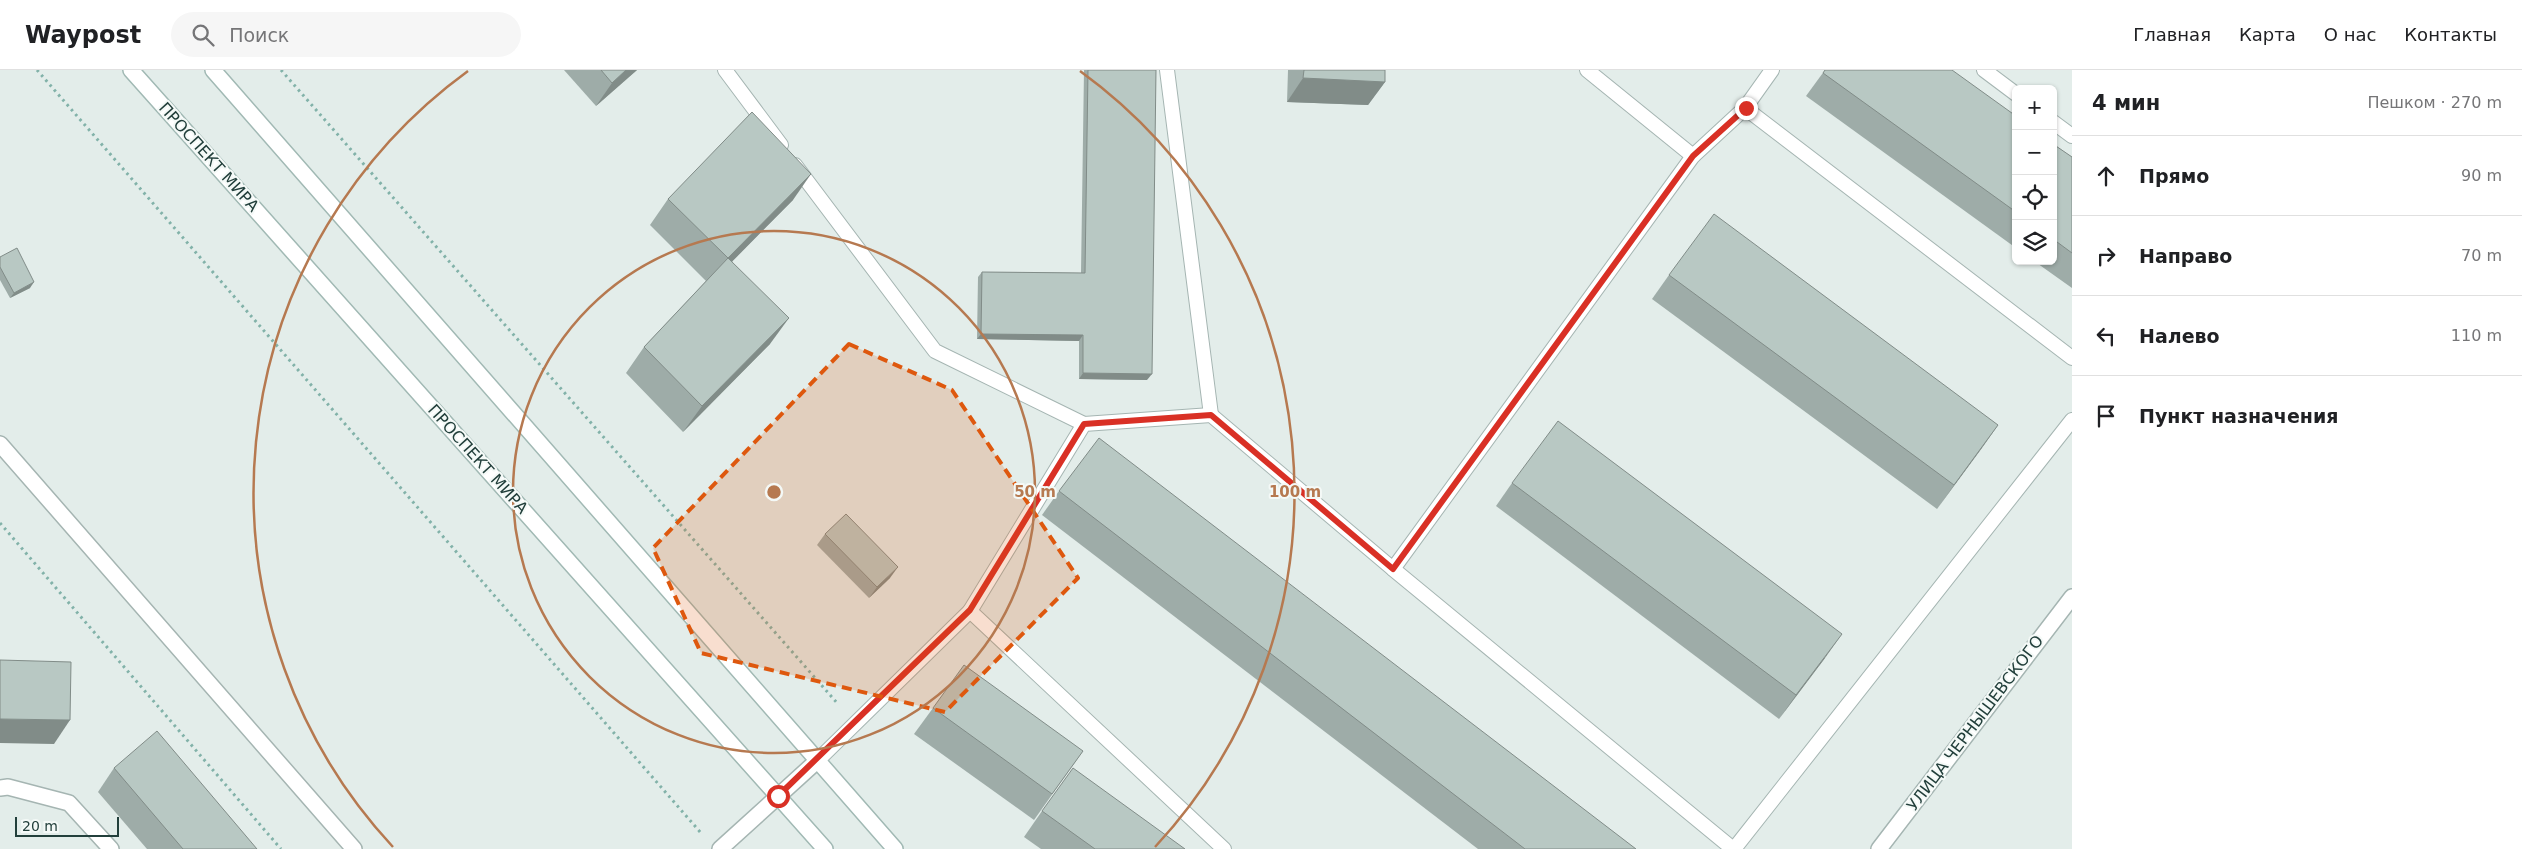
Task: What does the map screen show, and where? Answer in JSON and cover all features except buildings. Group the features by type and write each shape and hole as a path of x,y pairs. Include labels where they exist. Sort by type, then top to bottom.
{"main road":[{"name":"ПРОСПЕКТ МИРА","path":"131,70 824,849"},
{"path":"213,70 895,849"},
{"path":"0,444 354,849"},
{"name":"УЛИЦА ЧЕРНЫШЕВСКОГО","path":"1879,849 2072,597"},
{"path":"720,849 818,760"},
{"path":"0,788 8,788 69,803 111,849"}],"lane":[{"path":"725,70 934,351 1084,424 1211,415"},
{"path":"1167,70 1211,415 1393,569 1734,849 2072,420"},
{"path":"1587,70 1693,156"},
{"path":"1393,569 1693,156 1746,108 1772,70"},
{"path":"1984,70 2012,91"},
{"path":"1746,108 2072,358"},
{"path":"2057,125 2072,136"},
{"path":"818,760 970,610 1084,424"},
{"path":"970,610 1224,849"}],"path":[{"path":"37,70 701,834"},
{"path":"281,70 855,723"},
{"path":"0,523 281,849"}],"highlighted area":[{"path":"849,344 952,390 1078,578 945,712 701,653 653,548"}],"route":[{"path":"778,796 818,760 970,610 1084,424 1211,415 1393,569 1693,156 1746,108"}]}
